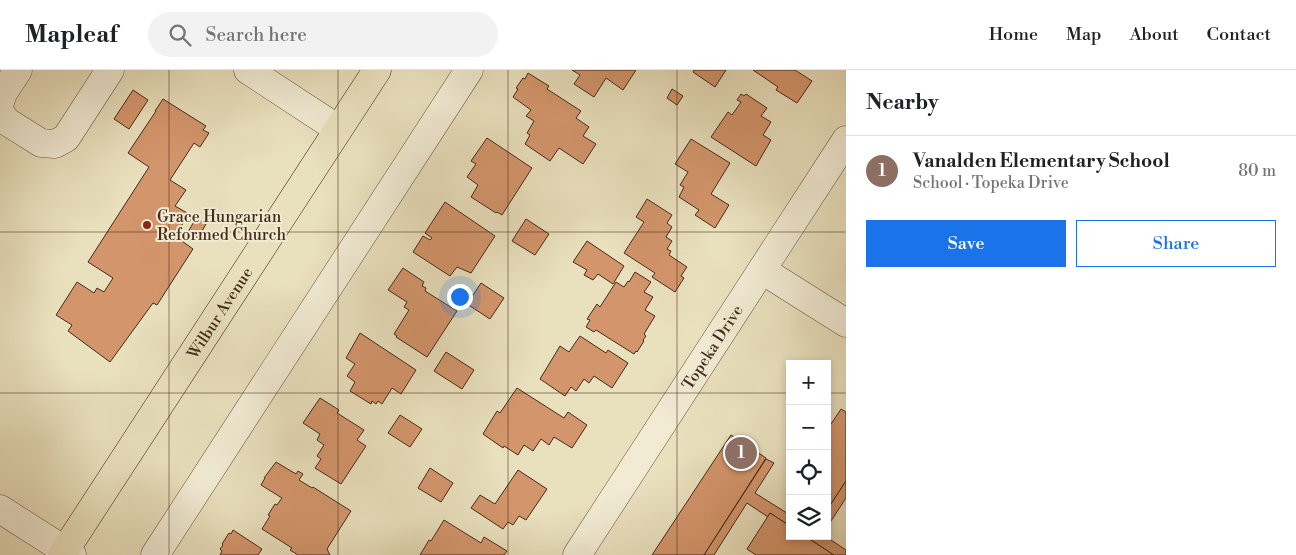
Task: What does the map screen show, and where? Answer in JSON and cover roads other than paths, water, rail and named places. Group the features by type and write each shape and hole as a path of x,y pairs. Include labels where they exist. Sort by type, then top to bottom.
{"main road":[{"name":"Wilbur Avenue","path":"66,553 377,70"}],"street":[{"path":"0,102 3,93 18,70"},
{"path":"0,112 6,121 41,143 55,144 66,138 110,70"},
{"path":"155,555 469,70"},
{"path":"255,72 338,129"},
{"name":"Topeka Drive","path":"577,555 846,140"},
{"path":"762,270 846,323"},
{"path":"0,509 66,553"}],"place":[{"name":"Grace Hungarian Reformed Church","path":"147,225"},
{"name":"Vanalden Elementary School","path":"741,453"}]}
